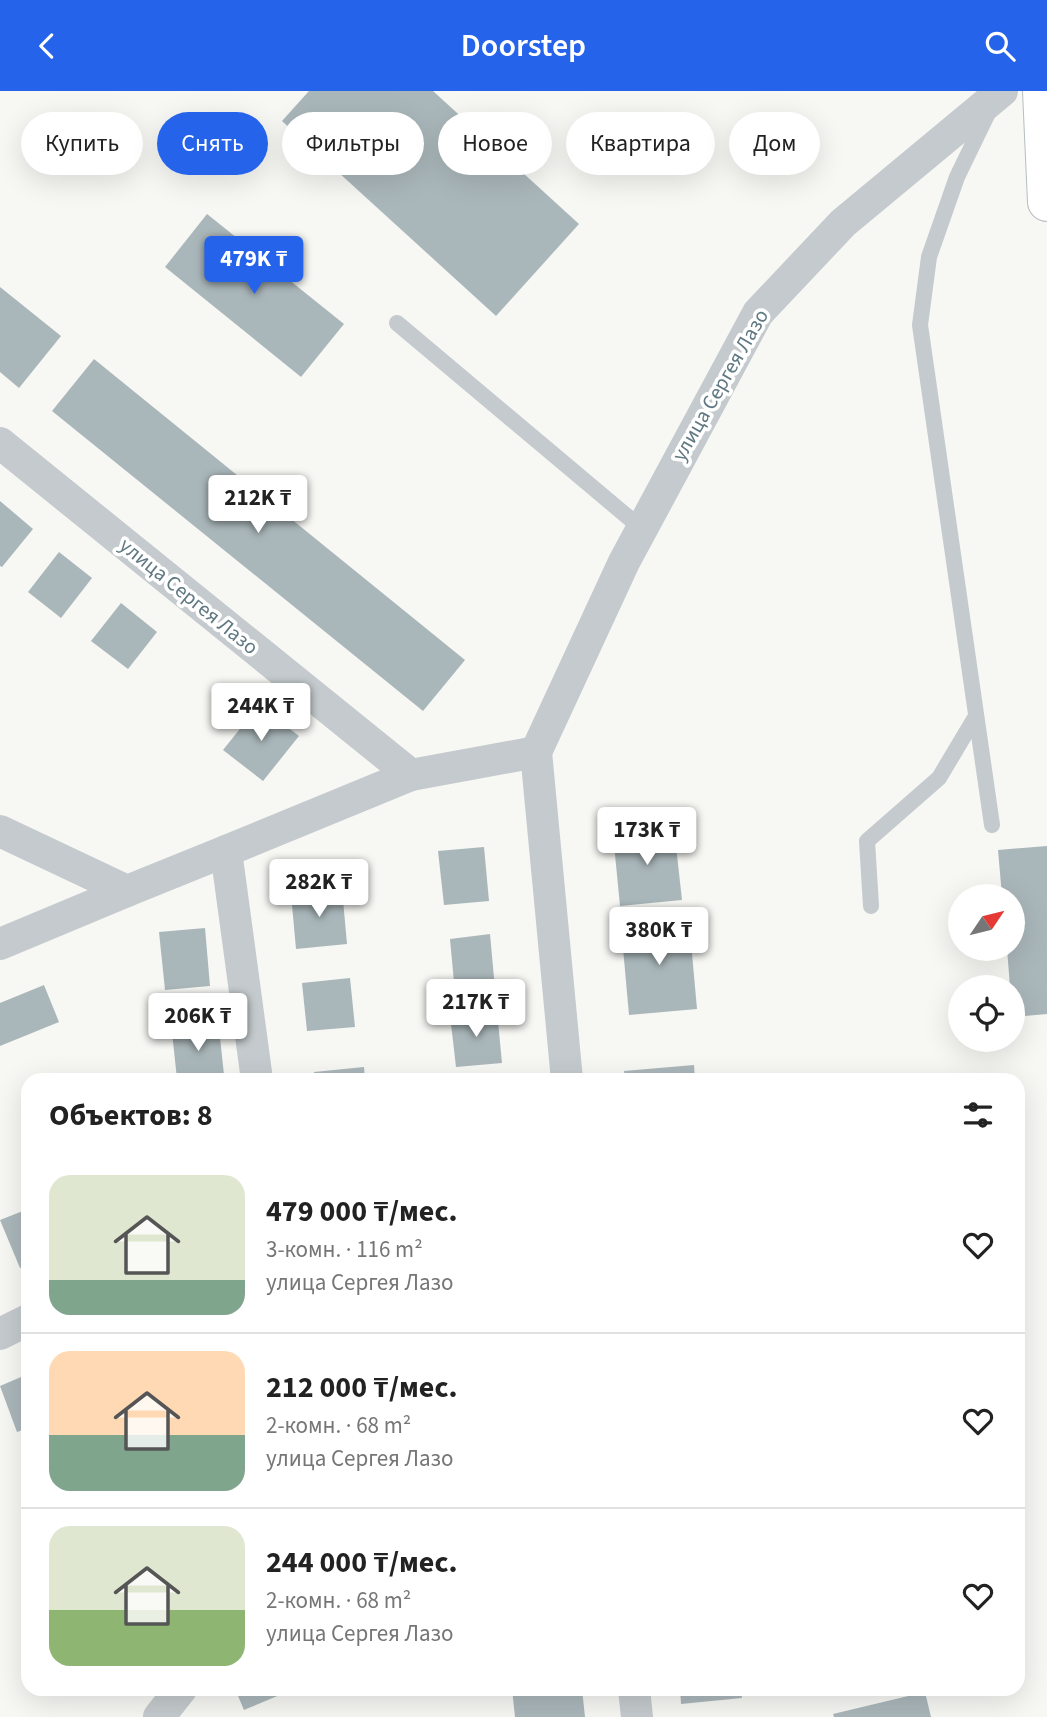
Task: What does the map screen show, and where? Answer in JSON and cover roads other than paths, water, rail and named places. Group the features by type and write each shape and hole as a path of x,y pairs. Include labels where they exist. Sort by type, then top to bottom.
{"main road":[{"path":"1042,91 1047,202"}],"street":[{"name":"улица Сергея Лазо","path":"536,752 642,528 758,313 843,223 1000,93"},
{"name":"улица Сергея Лазо","path":"0,443 411,775"},
{"path":"0,944 411,775 536,752 566,1073"},
{"path":"0,831 127,891"},
{"path":"226,851 256,1073"},
{"path":"0,1334 21,1324"},
{"path":"159,1717 176,1696"},
{"path":"635,1696 637,1717"}],"lane":[{"path":"992,825 920,325 933,246 957,177 1000,93"},
{"path":"397,323 642,528"},
{"path":"872,905 867,841 939,778 976,716"}]}
